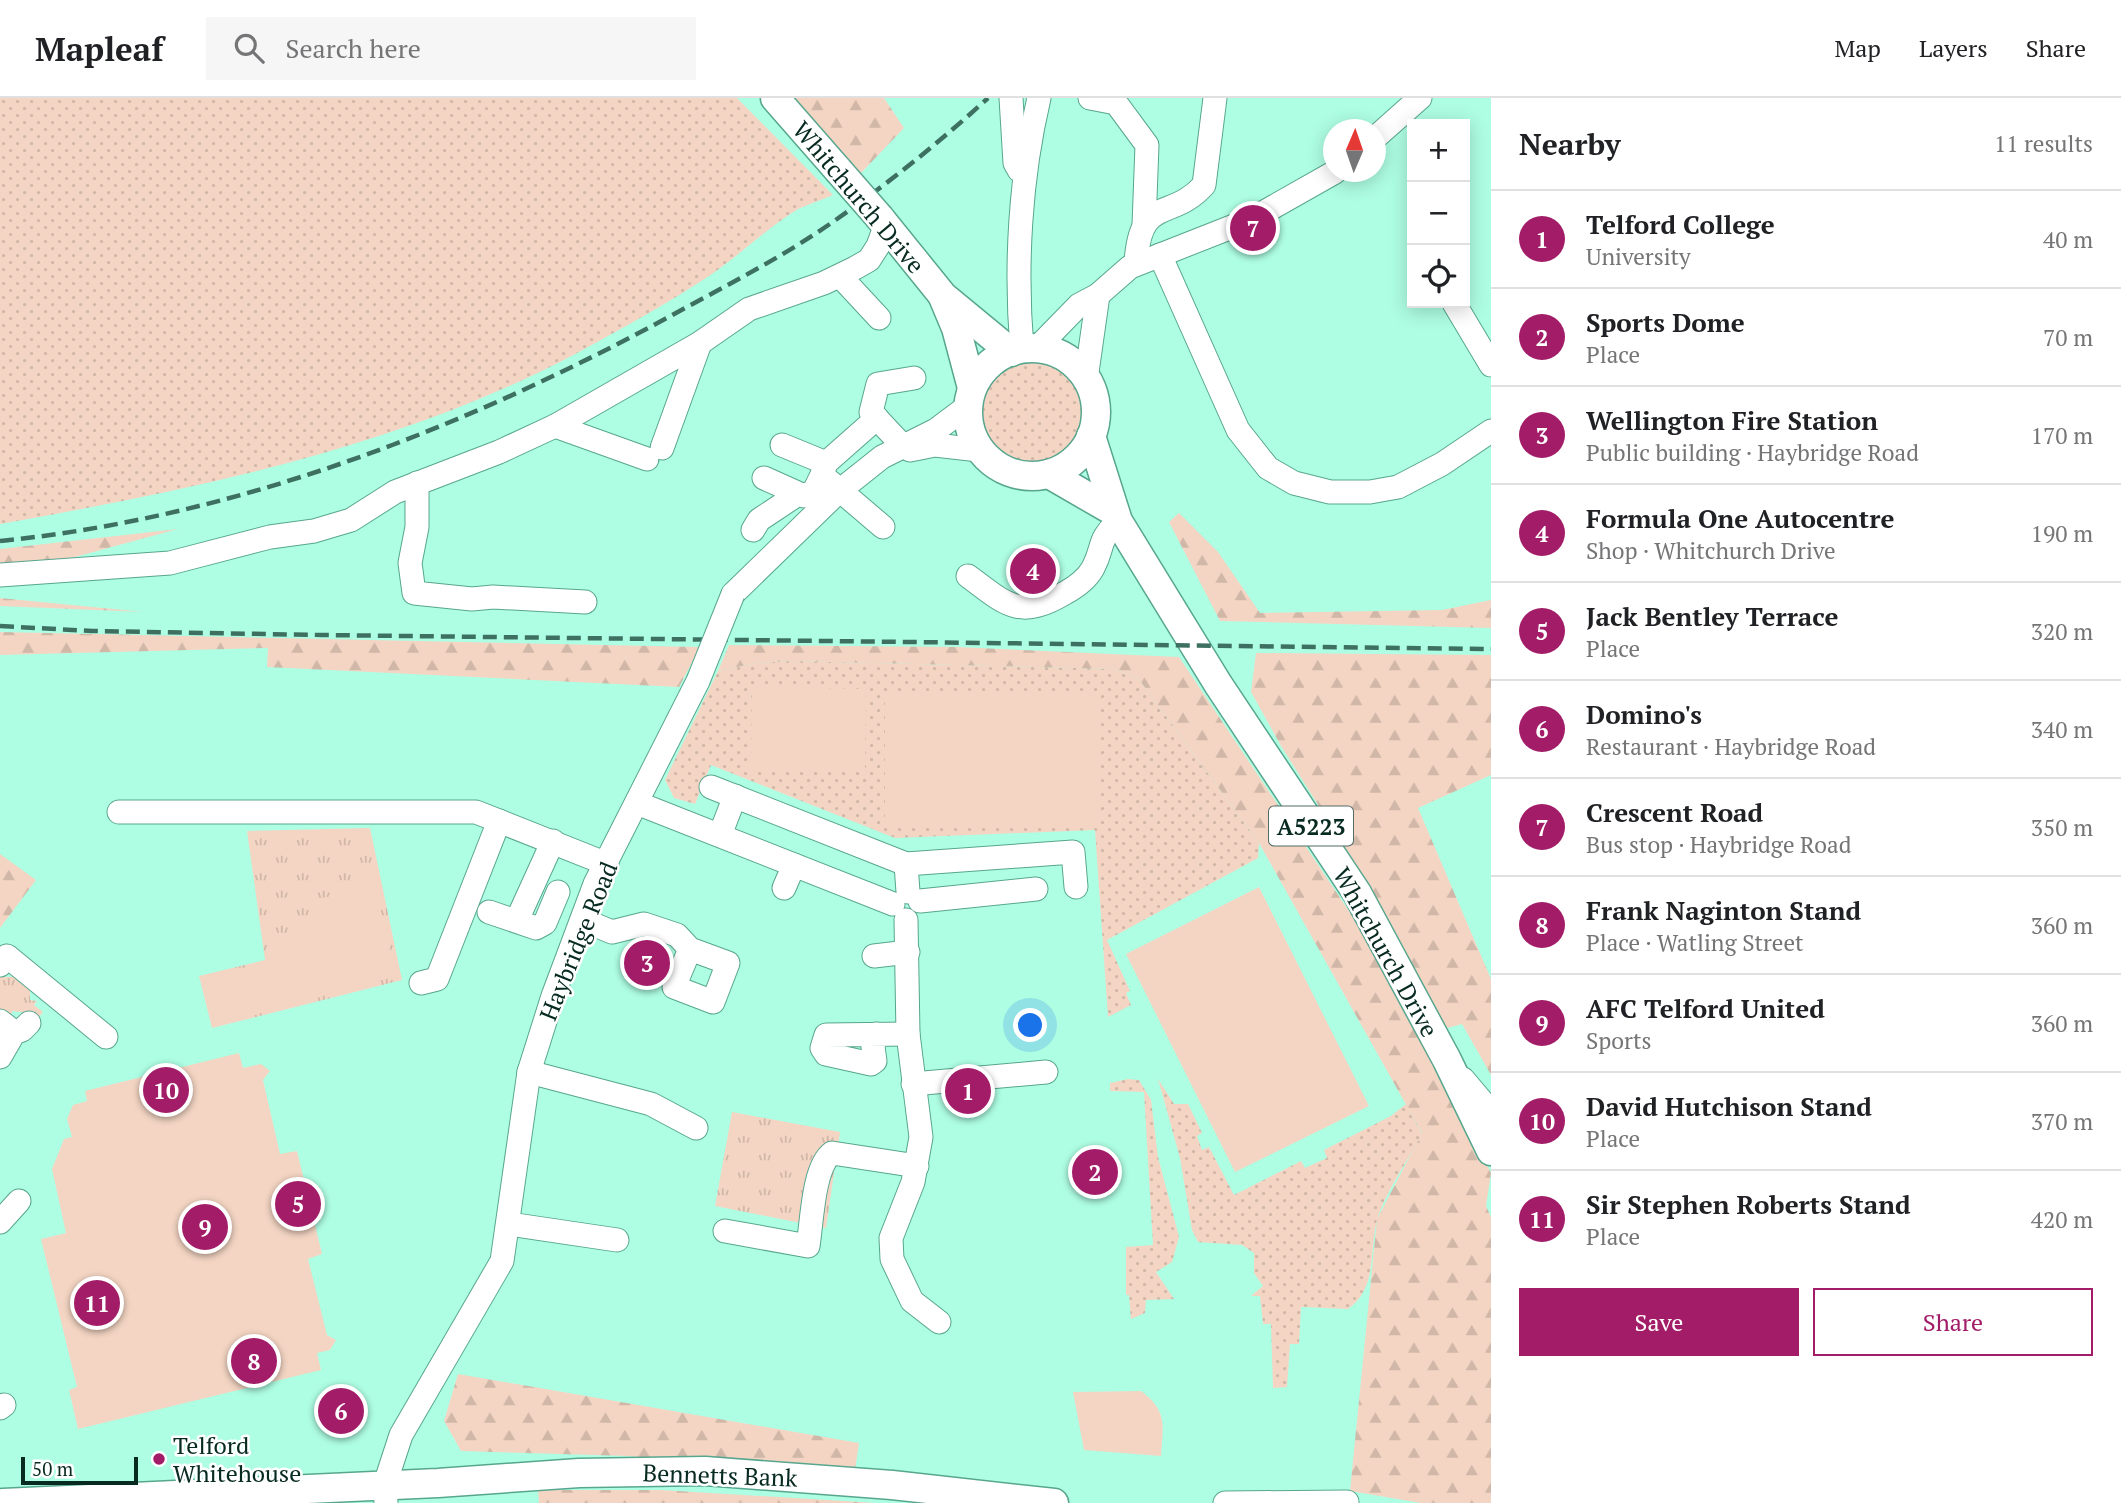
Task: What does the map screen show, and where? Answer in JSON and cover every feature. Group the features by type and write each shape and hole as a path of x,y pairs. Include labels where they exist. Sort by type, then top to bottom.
{"main road":[{"name":"Whitchurch Drive","path":"775,98 883,221 943,296 1023,350"},
{"name":"Whitchurch Drive","path":"943,296 956,328 970,397"},
{"path":"1023,350 1057,354 1074,364 1086,379 1095,407 1091,436 1074,459 1049,474 1021,476 995,465 979,450 970,429 970,397 988,366 1023,350"},
{"name":"Whitchurch Drive","path":"1091,436 1115,516 1218,684 1357,892 1447,1060 1491,1151"},
{"name":"Whitchurch Drive","path":"1049,474 1115,516"},
{"name":"Bennetts Bank","path":"3,1503 386,1493 579,1473 705,1471 892,1485 1054,1503"}],"street":[{"path":"1010,98 1015,163 1024,183"},
{"path":"1023,350 1019,295 1024,183 1039,98"},
{"path":"1090,98 1116,103 1147,145 1144,225"},
{"path":"1136,263 1137,245 1147,217 1204,185 1215,98"},
{"path":"1386,128 1420,98"},
{"path":"1023,350 1079,305 1098,295 1136,263 1252,219 1323,179"},
{"path":"0,575 170,563 351,520 395,492 499,452 555,426 700,343 749,309 840,275 869,260 878,246 883,221"},
{"path":"1160,255 1238,430 1268,468 1294,483 1331,492 1370,492 1398,487 1443,464 1491,431"},
{"path":"869,260 916,264"},
{"path":"840,275 878,318"},
{"path":"1086,379 1098,295"},
{"path":"1457,308 1491,365"},
{"path":"555,426 654,453 700,343"},
{"path":"892,451 877,418 871,412 878,384 914,378"},
{"path":"892,451 936,430 970,397"},
{"path":"765,478 804,496 814,491 829,477 877,418"},
{"path":"782,444 829,477 883,527"},
{"path":"892,451 935,445 979,450"},
{"name":"Haybridge Road","path":"386,1493 401,1435 502,1261 529,1072 553,996 596,884 698,681 733,594 829,477 892,451"},
{"path":"417,483 417,527 410,563 414,593 472,599 493,597 585,602"},
{"path":"753,530 759,520 798,494"},
{"path":"968,576 1002,601 1025,609 1047,603 1079,584 1093,568 1101,538 1115,516"},
{"path":"711,787 906,863 1073,852 1076,887"},
{"path":"719,835 734,796"},
{"path":"637,803 794,865 907,904 1037,889"},
{"path":"119,812 476,812 553,841 607,866"},
{"path":"421,984 437,979 499,821"},
{"path":"517,920 553,841"},
{"path":"906,863 908,1034 921,1137 917,1166 891,1238 892,1259 912,1301 939,1322"},
{"path":"784,888 794,865"},
{"path":"489,912 536,928 545,923 558,892"},
{"path":"584,918 612,932 644,924 677,935 690,949"},
{"path":"874,956 908,952"},
{"path":"0,965 7,956 27,1016 0,1057"},
{"path":"27,1016 107,1037"},
{"path":"876,1034 908,1034"},
{"path":"1447,1060 1491,1112"},
{"path":"529,1072 651,1104 695,1128"},
{"path":"913,1084 1046,1072"},
{"path":"725,1231 808,1246 819,1172 825,1158 832,1153 917,1166"},
{"path":"0,1222 19,1201"},
{"path":"509,1224 617,1240"},
{"path":"1225,1503 1347,1502"}],"green space":[{"path":"0,98 737,98 833,195 798,209 709,276 577,353 509,386 439,415 368,440 222,480 0,524"},
{"path":"792,98 884,98 904,128 860,174"},
{"path":"1032,358 1052,362 1069,373 1080,390 1084,410 1080,430 1069,447 1052,458 1032,462 1012,458 995,447 984,430 980,410 984,390 995,373 1012,362"},
{"path":"1179,513 1218,552 1260,613 1442,610 1491,600 1491,628 1220,621 1169,522"},
{"path":"178,529 75,557 0,567 0,549"},
{"path":"0,598 144,612 0,606"},
{"path":"0,632 700,647 679,687 267,667 268,648 0,655"},
{"path":"729,645 957,647 1179,657 1363,932 1426,1041 1491,1173 1486,1206 1491,1217 1491,1503 1421,1503 1350,1491 1377,1219 1422,1133 1259,843 1138,678 1114,669 792,661 756,663 718,671"},
{"path":"1256,653 1491,655 1491,775 1418,808 1491,979 1491,1075 1462,1024 1447,1028 1351,857 1281,746 1251,692"},
{"path":"792,661 1114,669 1138,678 1259,843 1258,858 1107,940 1130,991 1126,993 1131,1005 1108,1017 1095,830 895,838 711,765 695,804 674,798 665,780 718,671 756,663"},
{"path":"752,687 866,689 865,771 751,769"},
{"path":"1099,693 1100,824 885,825 885,694"},
{"path":"370,828 402,980 212,1028 199,976 265,960 247,831"},
{"path":"0,854 36,880 0,928"},
{"path":"374,885 397,976 215,1024 204,981 275,963 269,939 314,927 308,902"},
{"path":"1259,887 1369,1106 1235,1172 1126,954"},
{"path":"12,969 30,989 30,1000 37,1001 34,1005 43,1012 34,1023 22,1018 22,1012 12,1011 11,1019 0,1010 0,977 12,977"},
{"path":"239,1053 243,1068 261,1064 270,1071 263,1080 280,1154 297,1151 322,1254 308,1259 327,1335 336,1340 330,1350 317,1353 321,1370 78,1429 69,1390 77,1387 41,1239 66,1233 52,1169 64,1139 72,1137 67,1119 73,1105 87,1101 85,1091"},
{"path":"1128,1079 1139,1080 1151,1100 1158,1157 1179,1237 1172,1262 1156,1272 1174,1299 1146,1300 1145,1313 1131,1319 1129,1295 1126,1295 1126,1247 1153,1245 1144,1092 1110,1091 1110,1083"},
{"path":"1158,1079 1174,1104 1188,1104 1202,1133 1197,1136 1202,1150 1209,1147 1234,1195 1301,1161 1305,1168 1327,1158 1324,1150 1391,1116 1406,1104 1422,1134 1391,1188 1377,1220 1371,1268 1364,1291 1358,1300 1348,1309 1301,1307 1299,1344 1290,1344 1287,1387 1273,1388 1271,1324 1263,1324 1260,1296 1251,1296 1263,1286 1254,1273 1254,1253 1242,1245 1198,1242 1192,1230 1180,1158"},
{"path":"732,1112 840,1132 826,1228 715,1206"},
{"path":"458,1374 859,1443 854,1477 628,1456 461,1451 444,1421"},
{"path":"1141,1391 1160,1412 1163,1427 1161,1456 1084,1450 1073,1392"},
{"path":"538,1490 661,1490 877,1503 539,1503"}],"railway":[{"path":"0,541 90,529 179,511 267,487 354,459 523,390 605,350 800,243 896,176 988,98"},
{"path":"0,626 92,631 322,635 1491,649"}],"place":[{"name":"Crescent Road","path":"1253,228"},
{"name":"Formula One Autocentre","path":"1033,571"},
{"name":"Wellington Fire Station","path":"647,963"},
{"name":"David Hutchison Stand","path":"166,1090"},
{"name":"Telford College","path":"968,1091"},
{"name":"Sports Dome","path":"1095,1172"},
{"name":"Jack Bentley Terrace","path":"298,1204"},
{"name":"AFC Telford United","path":"205,1227"},
{"name":"Sir Stephen Roberts Stand","path":"97,1303"},
{"name":"Frank Naginton Stand","path":"254,1361"},
{"name":"Domino's","path":"341,1411"},
{"name":"Telford Whitehouse","path":"159,1459"}]}
